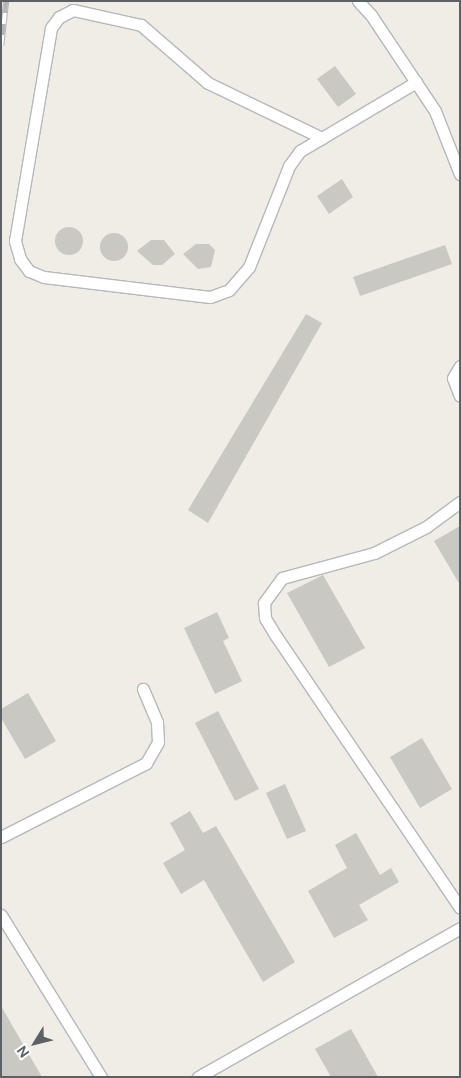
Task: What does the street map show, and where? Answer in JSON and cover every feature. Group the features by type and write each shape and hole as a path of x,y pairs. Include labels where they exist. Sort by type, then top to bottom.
{"lane":[{"path":"358,1 416,82 450,143 460,174"},
{"path":"322,138 208,83 141,25 73,10 59,17 51,28 15,241 20,259 29,271 44,277 210,297 229,290 249,267 289,166 300,151 322,138 416,82"},
{"path":"460,366 453,378 460,396"},
{"path":"460,502 426,527 374,553 282,578 264,603 266,618 276,636 460,908"},
{"path":"1,837 146,763 158,742 157,722 143,689"},
{"path":"1,915 100,1077"},
{"path":"198,1077 460,928"}],"building":[{"path":"335,66 356,94 338,107 317,79"},
{"path":"342,179 353,197 329,214 317,196"},
{"path":"69,227 79,231 83,241 79,251 69,255 59,251 55,241 59,231"},
{"path":"114,233 124,237 128,247 124,257 114,261 104,257 100,247 104,237"},
{"path":"151,240 164,240 175,254 162,265 153,265 137,251"},
{"path":"196,244 209,244 215,250 211,267 198,269 183,254"},
{"path":"445,245 452,264 360,296 353,277"},
{"path":"306,314 322,323 208,523 188,510"},
{"path":"460,526 460,585 434,541"},
{"path":"323,575 365,648 329,667 287,593"},
{"path":"217,612 229,638 223,641 242,681 215,694 184,628"},
{"path":"28,693 56,741 25,759 1,718 1,709"},
{"path":"218,711 259,789 235,801 195,723"},
{"path":"422,738 452,789 420,808 390,757"},
{"path":"285,784 306,831 287,839 266,793"},
{"path":"190,811 203,833 216,826 295,962 263,982 204,880 181,894 163,863 185,850 170,823"},
{"path":"356,833 380,875 391,868 399,882 359,905 368,920 334,938 308,891 347,868 335,845"},
{"path":"1,1006 42,1077 1,1077"},
{"path":"351,1029 378,1077 331,1077 315,1049"}],"railway":[{"path":"1,46 6,1"}]}
